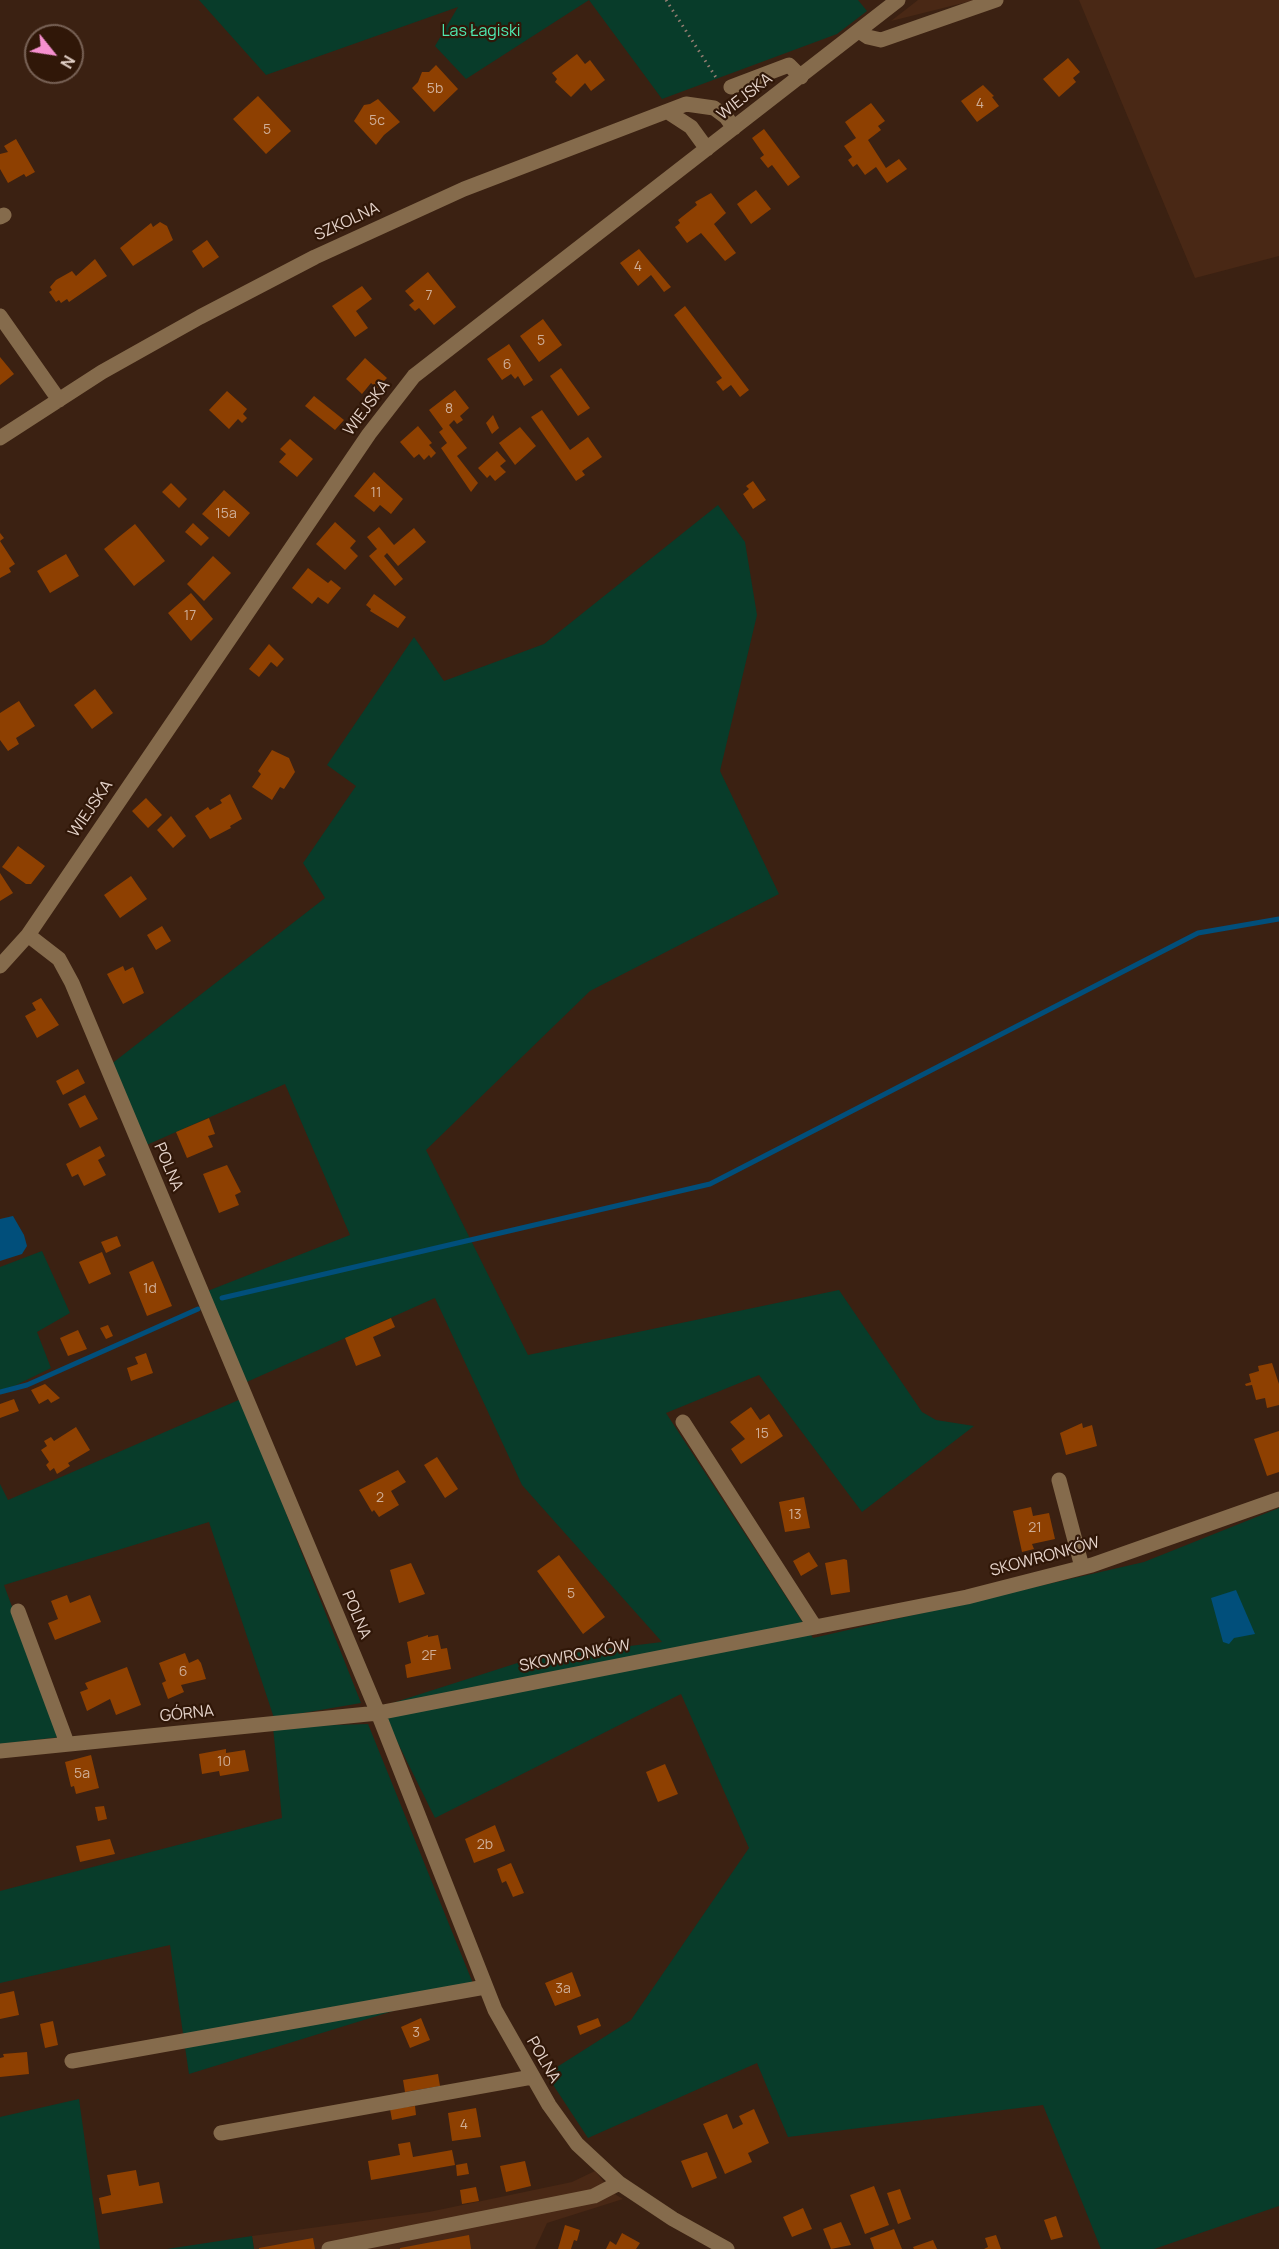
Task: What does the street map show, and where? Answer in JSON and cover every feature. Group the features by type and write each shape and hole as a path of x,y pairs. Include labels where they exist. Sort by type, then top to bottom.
{"street":[{"name":"WIEJSKA","path":"0,966 28,935 369,434 414,376 898,0"},
{"path":"859,31 868,37 881,40 972,3 996,0"},
{"path":"731,87 789,65 801,77"},
{"name":"SZKOLNA","path":"0,438 180,328 315,257 464,189 686,104 714,108"},
{"path":"714,108 726,117 734,128"},
{"path":"668,112 691,127 707,149"},
{"path":"0,316 59,400"},
{"name":"POLNA","path":"28,935 43,944 59,959 72,983 378,1713 485,1987 531,2077 578,2144 619,2183 673,2219 727,2249"},
{"path":"683,1422 815,1627"},
{"path":"1059,1480 1083,1567"},
{"name":"SKOWRONKÓW","path":"378,1713 967,1597 1083,1567 1279,1498"},
{"path":"18,1611 67,1743"},
{"name":"GÓRNA","path":"0,1751 378,1713"},
{"path":"72,2061 485,1987"},
{"path":"221,2133 531,2077"},
{"path":"329,2249 594,2196 619,2183"}],"path":[{"path":"666,0 722,86 714,108"}],"shaded area":[{"path":"918,0 975,0 891,21"},
{"path":"1079,0 1279,0 1279,256 1195,278"},
{"path":"595,2171 613,2193 623,2199 547,2223 535,2249 254,2249 252,2236 429,2212 572,2182"}],"green space":[{"name":"Las Łagiski","path":"199,0 589,0 466,79 435,46 458,7 266,75"},
{"path":"589,0 858,0 867,11 837,34 662,99"},
{"path":"718,505 745,542 757,615 720,771 779,894 590,991 426,1150 528,1355 839,1290 922,1412 936,1420 974,1426 862,1512 759,1375 666,1413 813,1638 1144,1562 1279,1508 1279,2206 1154,2249 1101,2249 1043,2105 788,2137 757,2063 588,2138 546,2074 631,2020 749,1848 681,1694 435,1818 380,1707 533,1658 662,1642 522,1485 435,1298 240,1385 205,1292 350,1235 285,1084 142,1147 110,1065 325,898 303,863 356,786 327,765 414,637 444,681 544,644"},
{"path":"42,1251 70,1313 37,1332 51,1368 0,1393 0,1267"},
{"path":"241,1399 361,1703 274,1718 209,1522 4,1585 60,1737 0,1744 0,1484 8,1500"},
{"path":"368,1724 474,1986 189,2074 170,1945 0,1983 0,1891 282,1818 273,1727"},
{"path":"79,2099 100,2249 0,2249 0,2117"},
{"path":"252,2236 254,2249 167,2249"}],"water":[{"path":"13,1216 24,1235 27,1246 22,1254 0,1261 0,1219"},
{"path":"1236,1590 1255,1634 1234,1638 1229,1644 1223,1642 1211,1598"}],"building":[{"path":"577,54 585,64 590,60 605,80 591,91 585,83 571,97 555,82 557,79 552,73"},
{"path":"1068,58 1080,72 1073,78 1076,82 1059,97 1043,79"},
{"path":"436,65 458,89 434,112 412,88 418,82 422,72 429,72"},
{"path":"983,85 994,96 992,97 999,106 977,122 961,101"},
{"path":"258,96 291,131 266,154 233,119"},
{"path":"378,99 400,122 376,145 354,121 364,105"},
{"path":"871,103 885,121 878,126 881,130 868,140 886,168 899,159 907,169 887,183 876,167 865,175 857,164 853,167 848,160 852,157 844,146 856,138 845,122"},
{"path":"764,129 800,177 788,186 772,165 768,168 760,158 764,155 752,138"},
{"path":"16,139 35,172 26,177 24,174 8,183 0,169 0,154 8,152 4,146"},
{"path":"756,190 771,209 751,224 737,204"},
{"path":"711,193 726,213 714,224 736,253 725,261 701,233 687,243 675,227 680,223 678,220 697,205 695,202"},
{"path":"160,222 167,226 173,240 133,266 120,248 151,223 153,227"},
{"path":"207,240 219,257 203,268 192,251"},
{"path":"639,249 671,287 664,292 651,275 638,286 620,263"},
{"path":"95,259 107,276 69,302 67,299 61,303 59,300 56,302 49,292 56,280 72,271 76,276"},
{"path":"428,272 456,307 434,325 419,308 415,311 409,305 414,301 405,291"},
{"path":"362,286 372,299 356,311 368,328 355,337 332,306"},
{"path":"685,306 749,390 740,397 731,385 723,391 716,382 722,378 674,315"},
{"path":"543,319 562,345 539,362 520,336"},
{"path":"509,344 533,380 524,386 518,376 515,379 511,374 502,380 487,359"},
{"path":"0,357 14,374 0,385"},
{"path":"365,358 387,378 377,388 371,383 362,394 346,379"},
{"path":"561,368 590,408 578,416 550,376"},
{"path":"455,390 469,408 460,416 463,420 457,424 454,420 449,425 467,448 457,456 478,483 471,492 441,448 447,443 439,432 443,429 429,410"},
{"path":"227,391 247,409 243,414 247,418 242,423 238,419 229,429 209,410"},
{"path":"314,396 344,420 335,430 305,406"},
{"path":"542,410 570,450 588,437 602,457 582,471 585,475 576,481 531,417"},
{"path":"493,415 499,428 492,434 486,423"},
{"path":"418,426 432,443 429,445 436,453 431,458 429,455 424,460 419,454 414,458 400,442"},
{"path":"520,427 536,446 515,465 499,443"},
{"path":"290,439 313,459 297,477 279,462 286,454 280,449"},
{"path":"497,451 506,461 500,466 506,472 495,481 490,475 487,478 478,468"},
{"path":"374,472 403,499 391,514 380,505 374,512 354,496"},
{"path":"753,481 766,500 753,509 743,494 749,489 746,486"},
{"path":"171,483 187,499 179,508 162,492"},
{"path":"224,490 250,513 229,537 202,514"},
{"path":"335,522 356,541 350,548 358,556 345,570 316,544"},
{"path":"193,523 209,538 201,546 185,532"},
{"path":"135,524 165,561 134,586 104,549"},
{"path":"379,527 394,545 414,528 426,542 398,566 387,553 384,556 403,579 395,586 369,556 377,549 367,537"},
{"path":"0,541 15,564 9,568 11,572 0,578"},
{"path":"66,554 79,576 50,593 37,571"},
{"path":"213,556 231,573 204,601 187,584"},
{"path":"308,568 328,583 331,580 341,588 328,604 318,597 312,604 292,588"},
{"path":"191,593 213,619 191,641 168,613"},
{"path":"374,594 406,617 398,628 370,611 371,609 366,605"},
{"path":"269,644 284,659 277,667 271,662 259,677 249,669"},
{"path":"95,689 113,713 92,729 74,705"},
{"path":"19,701 35,726 16,738 19,744 8,751 0,740 0,713"},
{"path":"272,750 289,758 295,772 284,789 280,787 272,800 252,787 261,774 258,771"},
{"path":"230,794 242,819 230,826 231,828 210,839 195,816 208,807 210,810 222,803 220,800"},
{"path":"146,798 162,815 148,828 132,811"},
{"path":"171,816 186,836 173,848 157,830"},
{"path":"18,846 45,866 31,884 26,884 2,867"},
{"path":"0,873 13,893 0,901"},
{"path":"131,876 147,899 120,918 104,895"},
{"path":"162,926 171,941 156,950 147,935"},
{"path":"123,966 125,971 133,967 144,993 123,1004 107,974"},
{"path":"41,998 59,1025 37,1038 25,1016 36,1010 32,1003"},
{"path":"78,1069 85,1083 63,1095 56,1081"},
{"path":"85,1095 98,1119 80,1128 68,1104"},
{"path":"209,1118 215,1134 208,1136 213,1147 187,1158 176,1132"},
{"path":"100,1146 105,1156 98,1160 106,1175 84,1186 78,1174 72,1177 66,1164"},
{"path":"227,1165 241,1192 235,1195 239,1205 219,1213 203,1174"},
{"path":"117,1236 121,1246 106,1253 101,1242"},
{"path":"102,1252 111,1274 89,1284 79,1262"},
{"path":"153,1261 172,1306 147,1316 129,1272"},
{"path":"391,1318 395,1327 373,1337 381,1356 356,1366 345,1338"},
{"path":"108,1325 113,1336 106,1339 100,1328"},
{"path":"78,1330 87,1349 68,1356 60,1338"},
{"path":"146,1353 153,1373 131,1381 127,1368 138,1364 135,1357"},
{"path":"1272,1363 1279,1384 1279,1405 1267,1408 1265,1398 1256,1400 1252,1385 1246,1386 1245,1384 1251,1382 1249,1374 1259,1371 1258,1366"},
{"path":"45,1384 60,1398 51,1403 48,1399 39,1404 31,1390"},
{"path":"14,1399 19,1411 0,1418 0,1404"},
{"path":"751,1407 760,1420 769,1414 783,1436 741,1464 731,1449 745,1439 730,1422"},
{"path":"1082,1423 1083,1428 1092,1425 1097,1446 1066,1455 1060,1433"},
{"path":"76,1427 90,1450 68,1463 70,1466 57,1474 54,1468 50,1471 46,1465 49,1462 41,1450 47,1446 44,1441 51,1437 54,1441"},
{"path":"1279,1431 1279,1472 1267,1476 1254,1439"},
{"path":"437,1457 458,1489 445,1498 424,1465"},
{"path":"398,1470 406,1482 391,1491 399,1505 379,1517 374,1510 372,1512 359,1490"},
{"path":"804,1497 810,1528 785,1532 779,1502"},
{"path":"1031,1507 1033,1516 1049,1513 1055,1539 1032,1544 1034,1549 1022,1552 1013,1511"},
{"path":"809,1552 818,1566 801,1576 793,1561"},
{"path":"559,1555 605,1617 583,1634 537,1571"},
{"path":"847,1560 850,1592 831,1595 825,1563"},
{"path":"411,1563 425,1594 399,1603 390,1570"},
{"path":"67,1595 70,1603 90,1595 101,1622 55,1640 48,1623 58,1619 51,1601"},
{"path":"428,1635 428,1637 438,1635 441,1649 447,1648 451,1669 407,1678 405,1665 411,1663 407,1642"},
{"path":"185,1653 189,1663 198,1659 206,1679 181,1685 184,1692 168,1699 162,1683 166,1681 159,1663"},
{"path":"127,1667 141,1705 116,1715 110,1699 87,1711 80,1692 88,1689 85,1683"},
{"path":"226,1749 226,1753 245,1750 249,1771 220,1776 219,1771 202,1774 199,1754"},
{"path":"91,1755 99,1788 76,1794 74,1786 71,1787 65,1762"},
{"path":"665,1764 678,1794 658,1802 646,1772"},
{"path":"104,1806 107,1819 98,1821 95,1807"},
{"path":"495,1825 505,1851 474,1863 465,1839"},
{"path":"110,1839 115,1854 80,1862 76,1846"},
{"path":"511,1863 524,1893 513,1897 506,1881 502,1883 497,1869"},
{"path":"572,1972 581,1996 555,2006 545,1983"},
{"path":"14,1991 19,2015 0,2019 0,1994"},
{"path":"421,2018 430,2040 410,2048 401,2027"},
{"path":"598,2018 601,2026 580,2035 577,2026"},
{"path":"53,2021 58,2045 45,2048 40,2024"},
{"path":"27,2052 29,2074 0,2077 0,2058 4,2057 3,2054"},
{"path":"438,2074 440,2086 405,2092 403,2080"},
{"path":"415,2106 416,2115 392,2120 390,2109"},
{"path":"476,2108 481,2137 452,2141 448,2113"},
{"path":"754,2109 769,2143 748,2153 752,2162 725,2174 703,2124 727,2114 733,2129 743,2124 739,2116"},
{"path":"410,2142 413,2157 452,2150 455,2165 371,2180 368,2161 400,2155 398,2144"},
{"path":"707,2152 717,2178 692,2188 681,2161"},
{"path":"525,2161 531,2186 506,2192 500,2166"},
{"path":"467,2163 469,2174 457,2176 456,2165"},
{"path":"136,2170 139,2186 159,2182 163,2203 102,2214 99,2198 111,2195 107,2175"},
{"path":"874,2186 889,2225 865,2234 850,2195"},
{"path":"476,2187 479,2201 462,2204 460,2190"},
{"path":"900,2189 911,2219 898,2224 887,2193"},
{"path":"803,2208 812,2229 792,2237 783,2217"},
{"path":"1056,2216 1063,2237 1051,2240 1044,2220"},
{"path":"841,2222 851,2245 831,2249 823,2229"},
{"path":"565,2225 580,2230 577,2241 574,2240 571,2249 558,2249"},
{"path":"894,2229 902,2249 874,2249 870,2238"},
{"path":"622,2233 640,2243 636,2249 606,2249 610,2241 616,2245"},
{"path":"469,2235 471,2249 400,2249 400,2248"},
{"path":"996,2235 1001,2249 984,2249 988,2247 985,2238"},
{"path":"313,2238 315,2249 259,2249 259,2248"},
{"path":"933,2240 937,2249 914,2249 913,2247"}],"waterway":[{"path":"222,1298 710,1184 1198,933 1279,919"},
{"path":"0,1392 27,1385 198,1309"}]}
